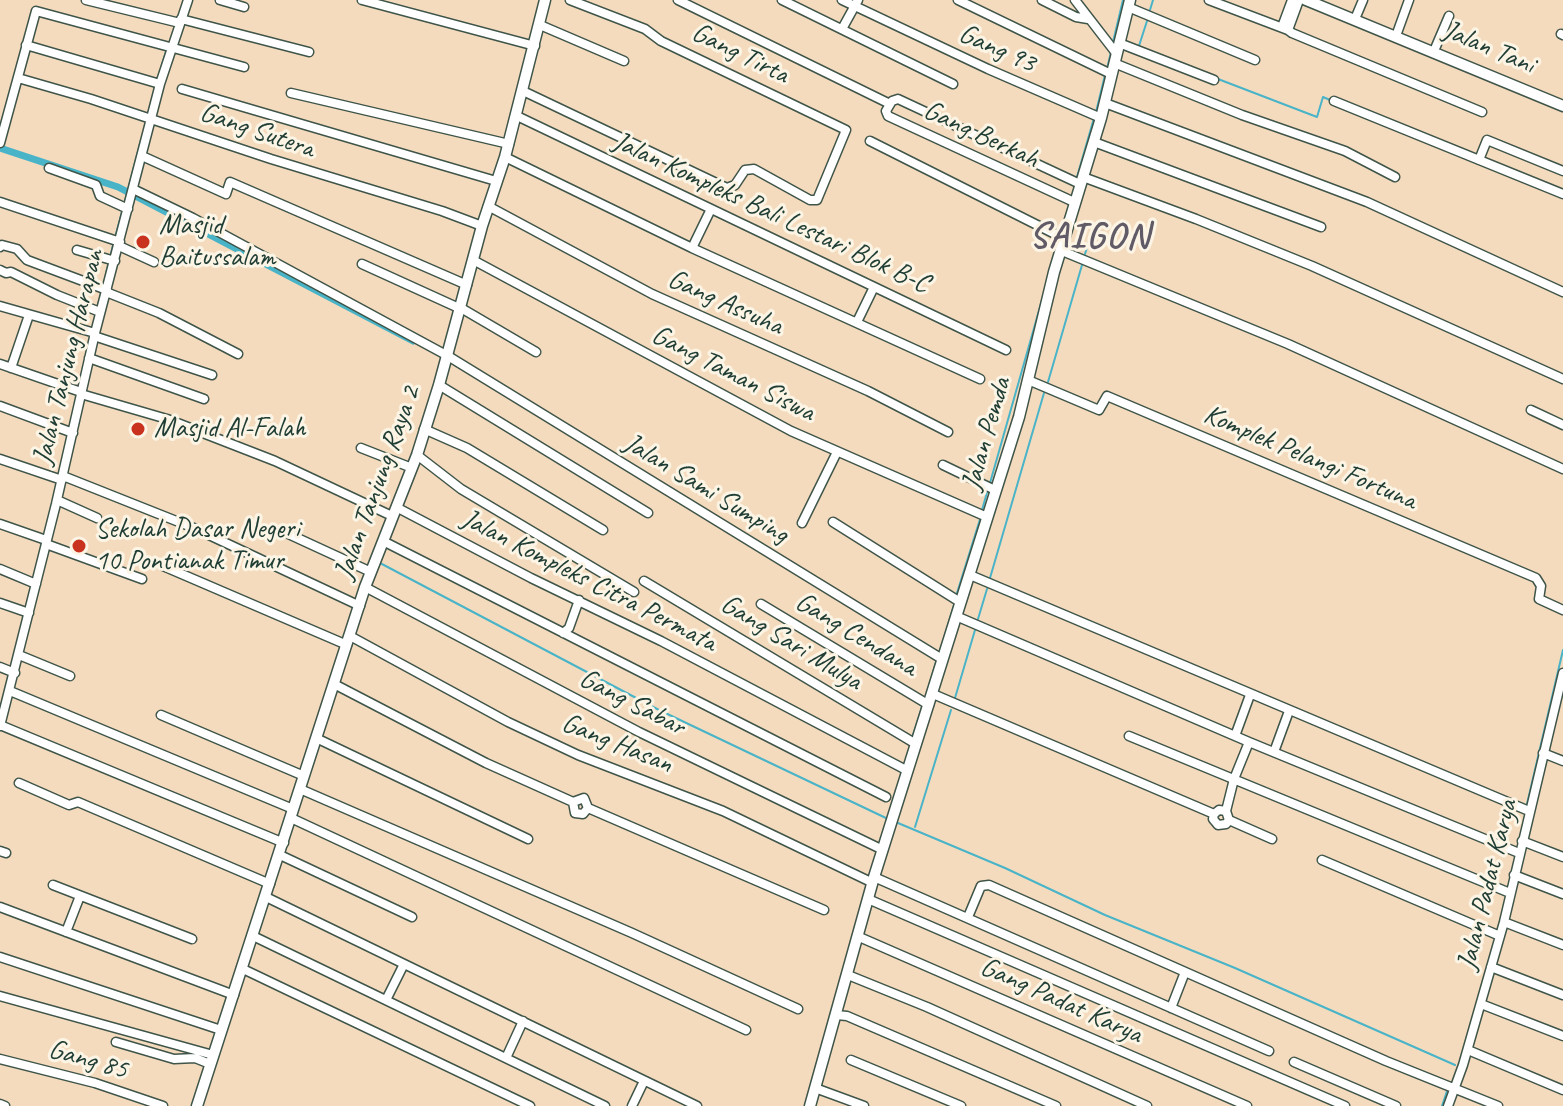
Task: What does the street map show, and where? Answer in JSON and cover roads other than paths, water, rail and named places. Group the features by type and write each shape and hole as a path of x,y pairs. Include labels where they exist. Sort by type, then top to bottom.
{"street":[{"path":"86,0 309,52"},
{"name":"Jalan Tanjung Harapan","path":"0,726 2,708 15,673 57,500 94,334 160,84 188,0"},
{"path":"220,0 244,7"},
{"path":"362,0 535,46"},
{"name":"Jalan Tanjung Raya 2","path":"197,1106 365,587 417,455 448,356 482,226 517,116 545,0"},
{"name":"Gang Tirta","path":"523,91 727,188 735,185 745,170 754,169 814,201 819,197 846,130 661,41 645,29 570,0"},
{"name":"Gang Berkah","path":"678,0 890,104"},
{"path":"782,0 953,84"},
{"name":"Gang 93","path":"842,0 856,3 988,69 1097,116"},
{"path":"958,0 1112,59 1242,115 1345,151 1395,177"},
{"path":"1042,0 1076,17 1088,19"},
{"path":"1075,0 1112,59 1214,80"},
{"path":"1209,0 1482,112"},
{"name":"Jalan Tani","path":"1306,0 1563,106"},
{"path":"1355,19 1363,0"},
{"path":"1396,36 1409,0"},
{"path":"842,29 856,3"},
{"path":"1129,3 1255,60"},
{"name":"Jalan Pemda","path":"836,1015 873,880 970,575 982,515 995,490 1028,380 1062,251 1062,238 1094,142 1097,116 1105,103 1112,59 1129,3"},
{"path":"1285,29 1294,3"},
{"path":"0,143 36,11 244,67"},
{"path":"1434,51 1449,16"},
{"path":"540,25 624,61"},
{"path":"26,45 160,84"},
{"name":"Gang Sutera","path":"18,78 152,118 482,226"},
{"path":"182,89 496,181"},
{"path":"291,93 509,144"},
{"name":"Gang Berkah","path":"1072,201 888,116 886,111 898,99 1079,181"},
{"path":"1334,101 1563,194"},
{"path":"1105,103 1367,202 1563,292"},
{"name":"Jalan Kompleks Bali Lestari Blok B-C","path":"517,116 1006,350"},
{"path":"1479,160 1487,140 1563,171"},
{"path":"870,141 1062,238"},
{"path":"1094,142 1321,227"},
{"path":"142,156 226,194 230,182 467,285"},
{"path":"505,157 692,248 980,379"},
{"path":"49,168 96,185 100,196 128,208"},
{"path":"1079,181 1196,219 1312,266 1563,379"},
{"name":"Jalan Sami Sumping","path":"132,190 193,218 448,356 942,659"},
{"path":"0,202 120,244 154,262"},
{"name":"Gang Assuha","path":"488,206 652,294 868,391 948,432"},
{"path":"692,248 711,209"},
{"path":"0,247 20,250 27,260 159,313 238,354"},
{"path":"77,250 115,261"},
{"path":"1062,251 1288,344 1563,469"},
{"name":"Gang Taman Siswa","path":"473,260 758,414 982,515"},
{"path":"362,264 461,308 536,352"},
{"path":"0,270 11,272 100,312"},
{"path":"857,322 874,287"},
{"path":"0,306 94,334 212,375"},
{"path":"11,368 29,315"},
{"path":"89,358 204,399"},
{"name":"Jalan Kompleks Citra Permata","path":"0,364 167,419 394,512 579,600 908,771"},
{"name":"Komplek Pelangi Fortuna","path":"1028,380 1099,410 1107,396 1536,578 1541,586 1539,599 1563,610"},
{"path":"439,385 648,513"},
{"path":"0,406 73,433"},
{"path":"1531,410 1563,425"},
{"path":"424,429 467,448 603,530"},
{"path":"361,448 412,468"},
{"path":"802,523 837,452"},
{"path":"417,455 461,489 634,592"},
{"path":"0,459 62,478 194,528 360,606"},
{"path":"943,465 995,490"},
{"path":"57,500 97,518"},
{"path":"833,522 960,602"},
{"path":"0,524 142,579"},
{"path":"282,531 371,572"},
{"path":"383,541 886,797"},
{"name":"Gang Hasan","path":"163,566 349,640 578,755 723,811 873,880 968,917 1269,1051"},
{"path":"0,569 36,584"},
{"path":"970,575 1529,811"},
{"name":"Gang Sari Mulya","path":"644,581 916,744"},
{"name":"Gang Sabar","path":"365,587 639,732 883,850"},
{"path":"563,633 569,628 579,600"},
{"path":"0,603 29,613"},
{"name":"Gang Cendana","path":"761,604 931,699 1214,814"},
{"path":"956,616 1249,742 1519,853"},
{"path":"19,655 70,676"},
{"path":"0,667 15,673"},
{"name":"Jalan Padat Karya","path":"1448,1106 1481,1004 1496,935 1504,922 1563,675"},
{"path":"334,684 472,756 573,802 573,810 579,814 588,808 824,910"},
{"path":"10,691 292,814 746,1030"},
{"path":"1235,736 1250,695"},
{"path":"1274,752 1289,711"},
{"path":"161,715 304,776"},
{"path":"1552,717 1563,721"},
{"path":"0,726 284,843"},
{"path":"1129,736 1510,893"},
{"path":"316,738 528,839"},
{"path":"1249,742 1234,779 1227,816 1223,826 1213,819 1219,810 1227,816 1272,839"},
{"path":"1543,753 1563,761"},
{"path":"19,783 69,805 78,802 270,884"},
{"path":"300,789 798,1009"},
{"path":"1522,841 1563,857"},
{"path":"280,855 412,917"},
{"path":"1322,860 1496,935"},
{"path":"1514,875 1563,894"},
{"path":"53,885 192,939"},
{"path":"968,917 981,886 989,885 1386,1061 1498,1106"},
{"path":"66,932 80,896"},
{"path":"266,897 697,1106"},
{"path":"868,899 1345,1106"},
{"path":"0,907 234,995"},
{"path":"1504,922 1563,945"},
{"path":"253,936 605,1106"},
{"name":"Gang Padat Karya","path":"857,936 1247,1106"},
{"path":"0,957 139,1006 221,1030"},
{"path":"386,1000 404,964"},
{"path":"1491,967 1563,995"},
{"path":"1171,1008 1185,972"},
{"path":"242,974 530,1106"},
{"path":"848,975 1147,1106"},
{"path":"0,996 212,1059"},
{"path":"1481,1004 1563,1036"},
{"path":"810,1106 836,1015 847,1016 1056,1106"},
{"path":"506,1058 523,1021"},
{"path":"116,1042 174,1059 212,1059"},
{"path":"1468,1050 1563,1090"},
{"name":"Gang 85","path":"0,1059 95,1083 163,1106"},
{"path":"851,1060 961,1106"},
{"path":"1294,1062 1396,1106"},
{"path":"632,1106 644,1081"},
{"path":"815,1088 864,1106"}],"waterway":[{"path":"1113,42 1123,0"},
{"path":"1150,10 1153,0"},
{"path":"1302,4 1315,9"},
{"path":"1138,49 1147,21"},
{"path":"161,68 167,48"},
{"path":"1107,69 1111,52"},
{"path":"1096,112 1105,75"},
{"path":"1218,79 1317,117 1323,97 1330,100"},
{"path":"1077,177 1094,118"},
{"path":"125,201 141,140"},
{"path":"0,148 118,187 413,341"},
{"path":"116,234 122,212"},
{"path":"1085,254 1094,225"},
{"path":"111,254 113,245"},
{"path":"104,283 108,265"},
{"path":"1048,382 1082,265"},
{"path":"98,305 101,294"},
{"path":"990,483 1042,300"},
{"path":"990,578 1044,393"},
{"path":"982,510 988,489"},
{"path":"957,593 981,516"},
{"path":"380,563 659,710 888,819"},
{"path":"978,619 987,589"},
{"path":"940,651 954,605"},
{"path":"955,698 975,630"},
{"path":"1527,804 1563,650"},
{"path":"926,696 936,662"},
{"path":"913,735 922,707"},
{"path":"915,827 951,710"},
{"path":"1523,826 1525,816"},
{"path":"898,823 1455,1065"},
{"path":"1442,1106 1447,1091"}],"place":[{"name":"Masjid Baitussalam","path":"143,242"},
{"name":"Masjid Al-Falah","path":"138,429"},
{"name":"Sekolah Dasar Negeri 10 Pontianak Timur","path":"79,546"}],"district":[{"name":"SAIGON","path":"1090,238"}]}
